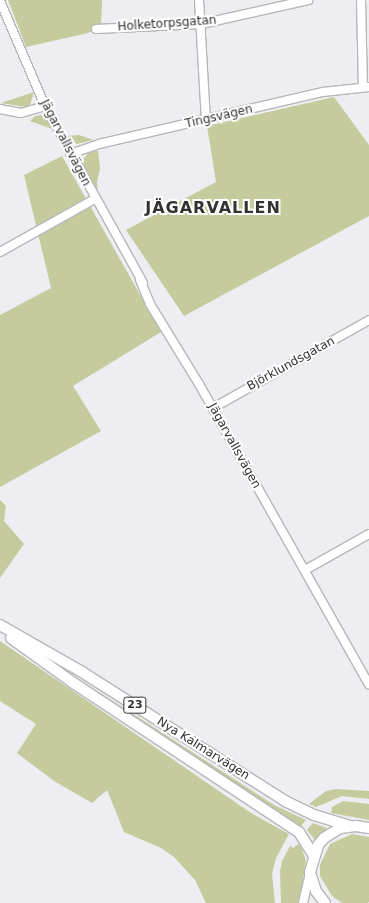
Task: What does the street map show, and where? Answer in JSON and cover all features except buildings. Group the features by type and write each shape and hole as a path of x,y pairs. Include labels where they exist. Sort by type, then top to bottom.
{"main road":[{"name":"Nya Kalmarvägen","path":"0,625 82,672 286,801 314,815 349,826"},
{"name":"Nya Kalmarvägen","path":"0,630 72,682 298,832 313,854"},
{"name":"23","path":"325,903 316,892 310,872 313,854 324,838 349,826 367,827"}],"street":[{"path":"199,0 206,120"},
{"name":"Holketorpsgatan","path":"96,29 200,24 308,0"},
{"path":"361,0 366,87"},
{"name":"Jägarvallsvägen","path":"0,1 45,106 70,154 140,280 155,301 164,322 369,684"},
{"name":"Tingsvägen","path":"70,154 99,144 323,92 366,87"},
{"path":"0,109 21,113 45,106"},
{"path":"0,252 95,199"},
{"name":"Björklundsgatan","path":"213,408 369,320"},
{"path":"305,570 369,534"},
{"path":"303,903 310,872"}],"green space":[{"path":"8,0 102,0 101,25 88,33 26,47"},
{"path":"34,92 30,105 26,107 1,103"},
{"path":"334,97 369,145 369,216 184,316 126,230 216,182 207,126"},
{"path":"43,115 52,129 30,121 35,116"},
{"path":"79,135 93,140 77,144 67,136"},
{"path":"90,151 98,151 100,168 97,182 98,194 83,166 84,158"},
{"path":"62,156 161,332 73,386 101,431 0,487 0,315 51,288 24,175"},
{"path":"0,500 6,506 4,521 24,544 0,578"},
{"path":"0,641 251,813 289,834 276,858 272,874 275,903 206,903 195,880 174,857 161,848 124,832 107,790 92,803 54,781 17,753 36,724 0,701"},
{"path":"98,691 274,805 306,820 301,826 273,809"},
{"path":"336,789 369,791 369,799 342,796 316,807 309,804 326,791"},
{"path":"343,801 369,804 369,820 331,813 332,807"},
{"path":"313,823 327,828 315,840 307,830"},
{"path":"352,834 369,837 369,902 367,903 342,903 332,896 320,876 320,865 330,844"},
{"path":"300,843 306,861 299,903 281,903 280,871 282,861 290,846 293,848"}],"district":[{"name":"JÄGARVALLEN","path":"213,208"}]}
